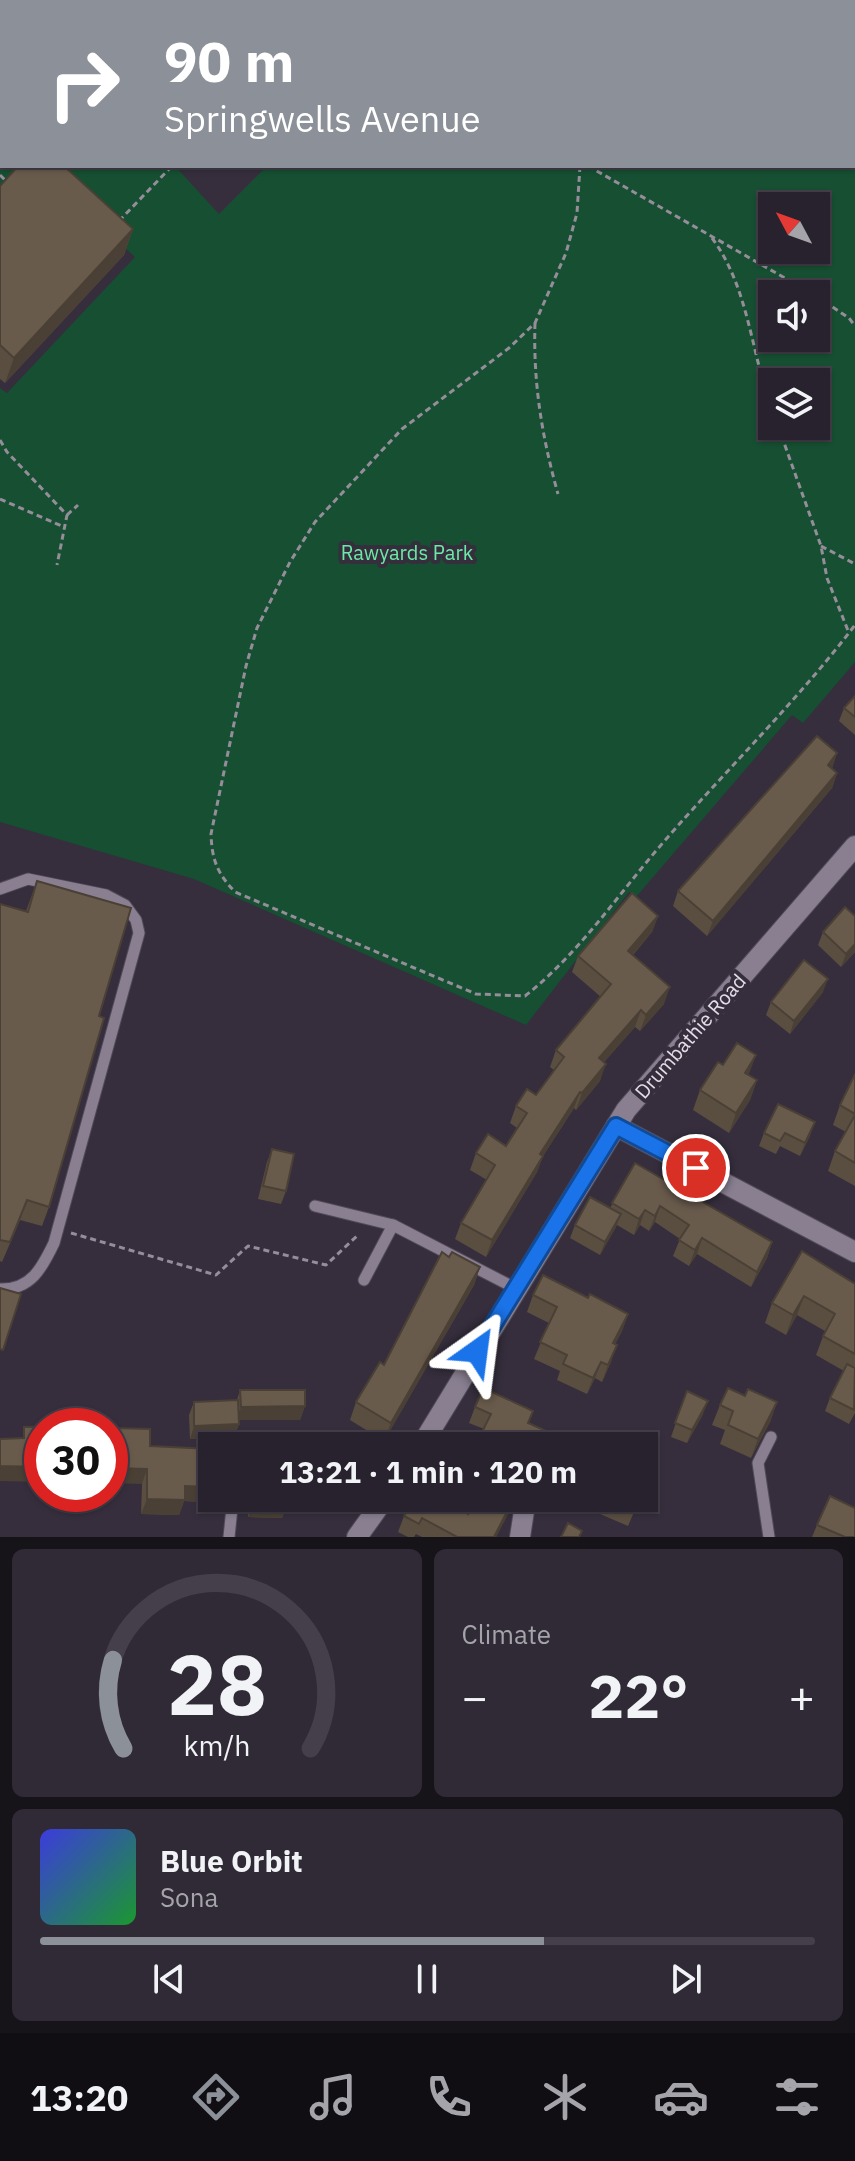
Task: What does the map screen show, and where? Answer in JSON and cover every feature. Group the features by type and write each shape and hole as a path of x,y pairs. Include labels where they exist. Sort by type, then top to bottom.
{"street":[{"name":"Drumbathie Road","path":"429,1432 626,1110 855,846"},
{"path":"616,1126 855,1252"},
{"path":"357,1537 375,1512"},
{"path":"520,1537 524,1512"}],"lane":[{"path":"0,889 28,879 106,895 125,905 136,920 139,933 54,1243 42,1268 31,1280 18,1288 0,1289"},
{"path":"315,1206 393,1225 515,1288"},
{"path":"364,1280 393,1225"},
{"path":"769,1537 758,1463 771,1437"},
{"path":"229,1537 232,1512"}],"path":[{"path":"113,226 170,168"},
{"path":"558,494 537,410 533,369 535,323 566,253 577,213 580,168"},
{"path":"591,168 788,280"},
{"path":"0,175 9,184 0,193"},
{"path":"710,236 724,255 739,289 761,368"},
{"path":"830,305 855,326"},
{"path":"535,323 509,348 402,429 315,522 290,562 257,628 211,834 212,859 219,875 235,892 476,994 525,996 568,960 667,837 855,625"},
{"path":"0,440 7,452 67,515"},
{"path":"783,440 821,546 827,578 849,633"},
{"path":"0,499 64,527"},
{"path":"57,565 67,515 78,505"},
{"path":"821,546 855,564"},
{"path":"90,1239 216,1275 248,1246 326,1265 374,1221"}],"green space":[{"path":"0,168 21,168 0,190"},
{"name":"Rawyards Park","path":"39,168 177,168 219,214 265,168 855,168 855,662 803,723 792,715 636,897 629,892 526,1025 194,879 0,822 0,388 7,393 135,257"}],"building":[{"path":"16,168 66,168 133,229 14,358 0,345 0,186"},
{"path":"855,696 855,717 844,708"},
{"path":"817,736 837,753 828,765 837,773 713,921 678,891"},
{"path":"37,881 131,908 99,1016 104,1018 49,1207 27,1200 10,1242 0,1240 0,904 28,912"},
{"path":"632,893 658,916 628,951 670,987 646,1015 641,1010 599,1058 606,1064 580,1092 540,1154 543,1156 492,1240 461,1223 495,1165 476,1153 488,1134 506,1146 527,1113 516,1106 527,1089 536,1095 564,1057 556,1050 611,984 578,956"},
{"path":"845,907 855,916 855,944 846,954 823,932"},
{"path":"804,960 828,979 794,1021 771,1002"},
{"path":"737,1043 756,1055 745,1073 757,1080 736,1113 700,1090 718,1062 723,1065"},
{"path":"855,1074 855,1114 840,1105"},
{"path":"778,1104 815,1122 805,1143 785,1133 780,1141 764,1133"},
{"path":"855,1115 855,1163 835,1151"},
{"path":"272,1149 294,1154 286,1191 263,1186"},
{"path":"635,1163 772,1242 757,1272 702,1238 695,1250 679,1240 689,1225 660,1206 655,1216 645,1210 639,1219 612,1203"},
{"path":"590,1197 621,1214 605,1242 575,1225"},
{"path":"802,1251 855,1284 855,1354 823,1336 835,1314 804,1296 793,1315 772,1303"},
{"path":"442,1252 449,1257 452,1252 480,1267 391,1423 356,1402 380,1362 384,1365"},
{"path":"543,1275 628,1314 613,1343 617,1345 608,1365 601,1362 593,1378 563,1364 567,1355 540,1342 557,1307 533,1295"},
{"path":"0,1288 21,1294 3,1350 0,1349"},
{"path":"847,1364 855,1368 854,1410 830,1398"},
{"path":"483,1388 533,1411 528,1423 548,1432 482,1432 491,1414 475,1407"},
{"path":"728,1388 745,1396 748,1389 777,1402 758,1439 728,1425 733,1411 720,1405"},
{"path":"240,1390 305,1390 305,1406 241,1407"},
{"path":"687,1391 708,1401 692,1430 675,1423"},
{"path":"238,1400 239,1424 194,1426 194,1402"},
{"path":"128,1428 150,1429 150,1446 198,1448 198,1486 185,1486 185,1500 147,1499 147,1469 128,1468"},
{"path":"24,1438 24,1467 0,1466 0,1439"},
{"path":"830,1496 855,1508 855,1537 845,1537 817,1525"},
{"path":"406,1512 507,1512 494,1537 457,1537 422,1518 419,1524 404,1516"},
{"path":"568,1523 582,1531 579,1537 561,1537"}],"route":[{"path":"477,1351 616,1126 696,1168"}]}
